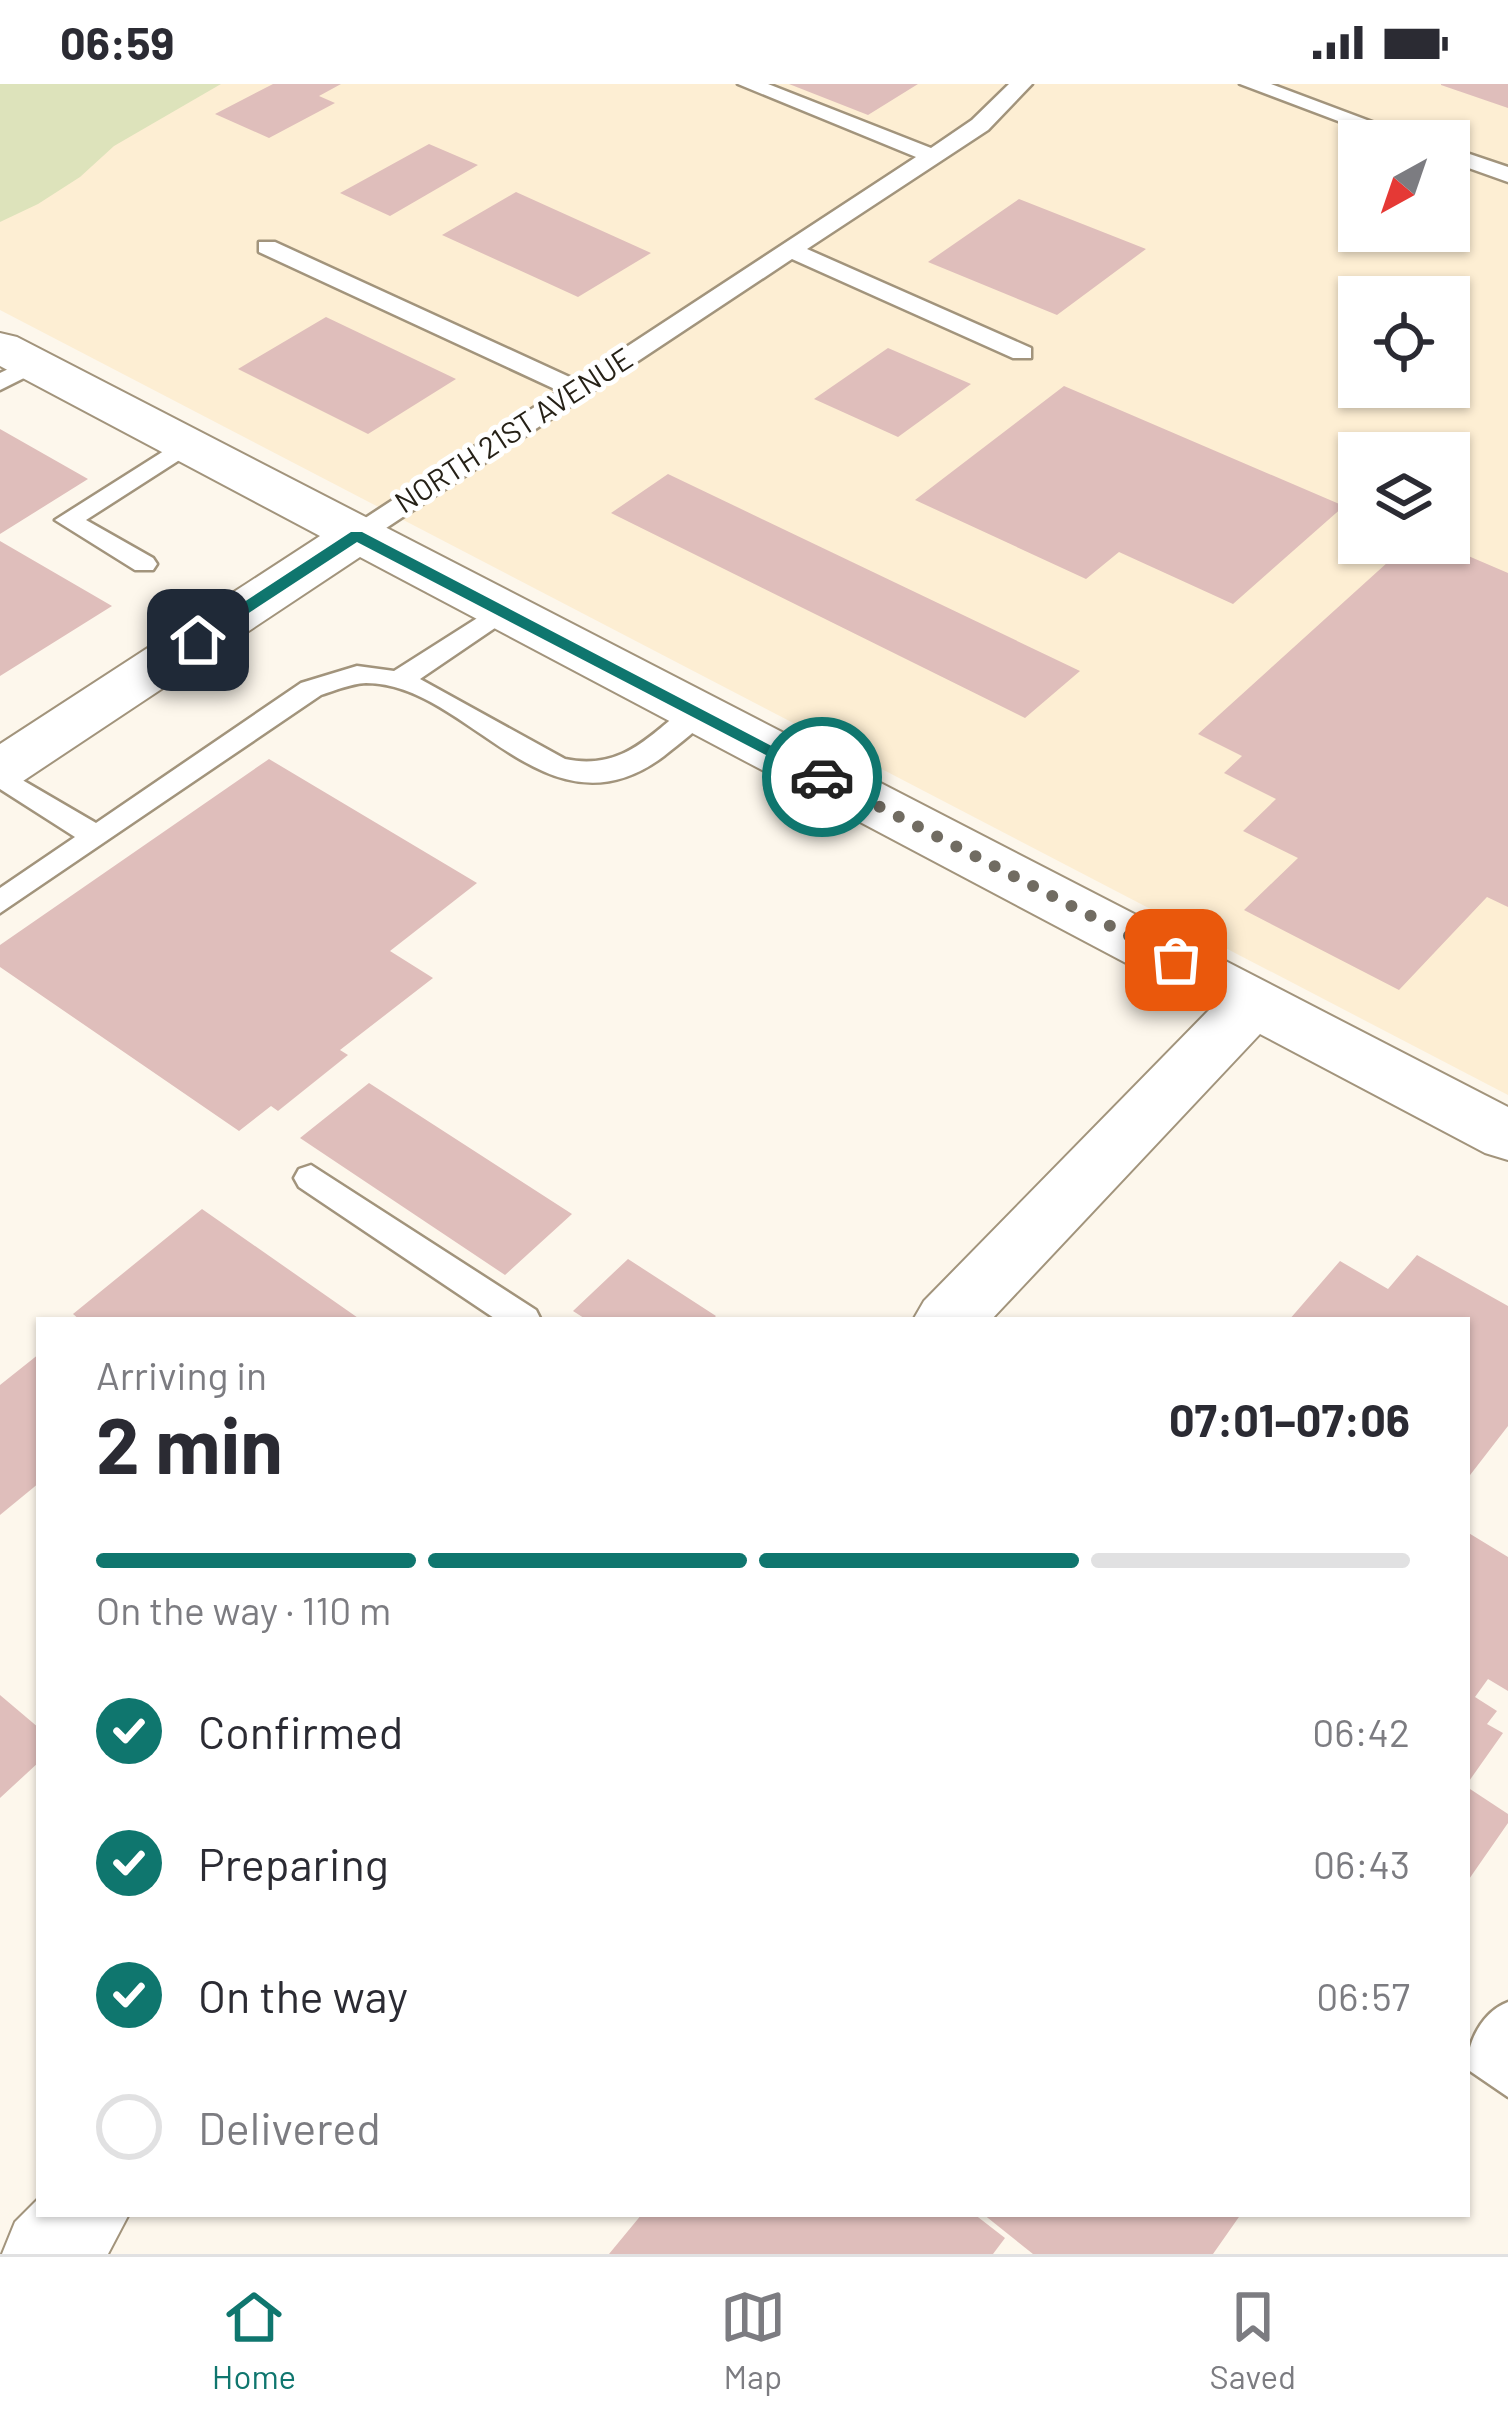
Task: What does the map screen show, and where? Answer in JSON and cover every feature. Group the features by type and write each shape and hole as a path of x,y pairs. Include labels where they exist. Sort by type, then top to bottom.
{"street":[{"path":"11,364 187,446 1508,1136"},
{"name":"NORTH 21ST AVENUE","path":"0,773 356,536"},
{"path":"951,1317 1255,1001"},
{"path":"46,2254 82,2217"}],"lane":[{"path":"749,84 932,156"},
{"name":"NORTH 21ST AVENUE","path":"356,536 980,125 1021,84"},
{"path":"1251,84 1353,120"},
{"path":"1470,161 1508,175"},
{"path":"267,247 578,390"},
{"path":"790,250 1022,353"},
{"path":"144,564 68,520 187,446"},
{"path":"400,680 501,611"},
{"path":"0,902 311,689 340,677 370,674 400,680 556,767 584,776 617,773 698,712"},
{"path":"0,773 96,837"},
{"path":"311,1178 520,1317"},
{"path":"1508,2022 1484,2059 1508,2076"}],"shaded area":[{"path":"0,84 1508,84 1508,1095 0,310"}],"green space":[{"path":"0,84 221,84 114,146 80,177 38,204 0,222"}],"building":[{"path":"273,84 341,84 319,96 335,103 269,138 215,114"},
{"path":"789,84 918,84 868,115"},
{"path":"1441,84 1508,84 1508,108 1441,85"},
{"path":"429,144 478,165 390,216 340,193"},
{"path":"516,192 651,253 578,297 442,235"},
{"path":"1019,199 1146,249 1057,315 928,262"},
{"path":"326,317 456,379 368,434 238,369"},
{"path":"888,348 971,384 898,437 814,399"},
{"path":"1064,386 1338,503 1338,511 1233,604 1119,552 1086,579 915,500"},
{"path":"0,429 88,479 0,534"},
{"path":"668,474 1080,671 1025,718 611,513"},
{"path":"0,541 112,606 0,676"},
{"path":"1470,557 1508,573 1508,907 1487,897 1399,990 1244,910 1298,858 1243,831 1276,799 1224,773 1242,756 1198,734 1386,564 1470,564"},
{"path":"269,759 477,883 390,951 433,978 340,1050 348,1055 278,1111 271,1106 239,1131 0,967 0,945"},
{"path":"369,1083 572,1214 505,1275 300,1138"},
{"path":"202,1209 357,1317 76,1317 73,1314"},
{"path":"1417,1255 1508,1306 1508,1426 1470,1475 1470,1317 1292,1317 1340,1261 1388,1289"},
{"path":"628,1259 716,1316 582,1317 573,1311"},
{"path":"36,1356 36,1485 0,1515 0,1385"},
{"path":"1470,1534 1508,1557 1508,1691 1488,1679 1475,1697 1497,1711 1487,1724 1503,1733 1470,1780"},
{"path":"0,1695 36,1725 36,1765 0,1798"},
{"path":"1470,1789 1508,1814 1508,1823 1470,1878"},
{"path":"640,2217 978,2217 1005,2238 993,2254 609,2254"},
{"path":"987,2217 1239,2217 1213,2254 1033,2254"}],"way so far":[{"path":"822,777 1176,960"}],"route":[{"path":"198,640 356,536 822,777"}]}
